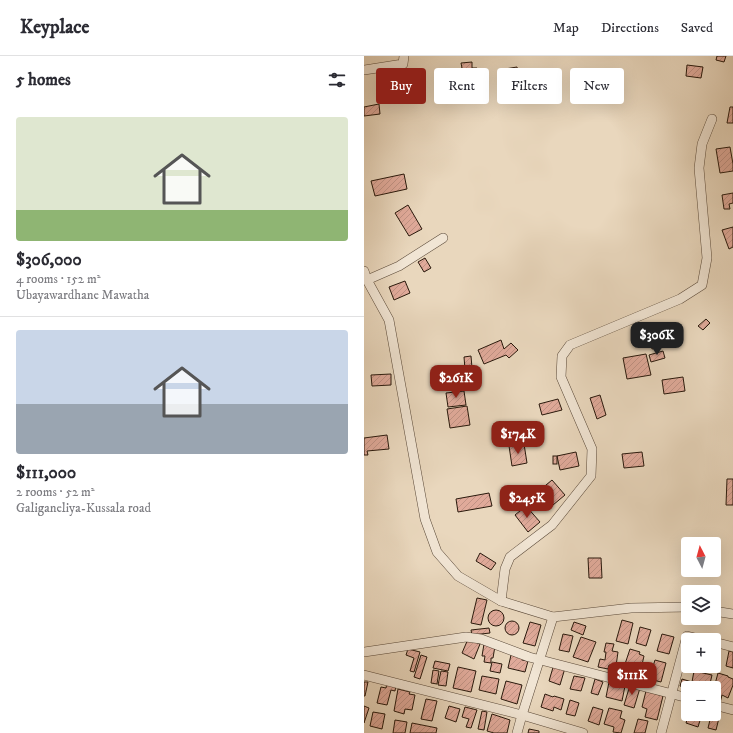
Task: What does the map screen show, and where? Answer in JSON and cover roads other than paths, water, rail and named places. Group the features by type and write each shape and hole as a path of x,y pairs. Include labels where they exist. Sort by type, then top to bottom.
{"street":[{"path":"364,70 403,64 404,56"},
{"path":"501,601 505,569 510,557 552,525 591,476 592,449 561,377 562,356 570,345 680,299 702,285 707,258 699,168 702,144 712,119"},
{"path":"368,280 399,266 443,238"},
{"path":"364,271 388,320 424,519 437,552 458,576 501,601 553,617 631,608 681,607"},
{"path":"721,612 733,614"},
{"path":"517,733 553,617"},
{"path":"364,652 466,637 482,639 529,657 681,696"},
{"path":"721,644 733,647"},
{"path":"661,733 681,658"},
{"path":"364,675 522,715 583,733"},
{"path":"721,707 733,710"}]}
